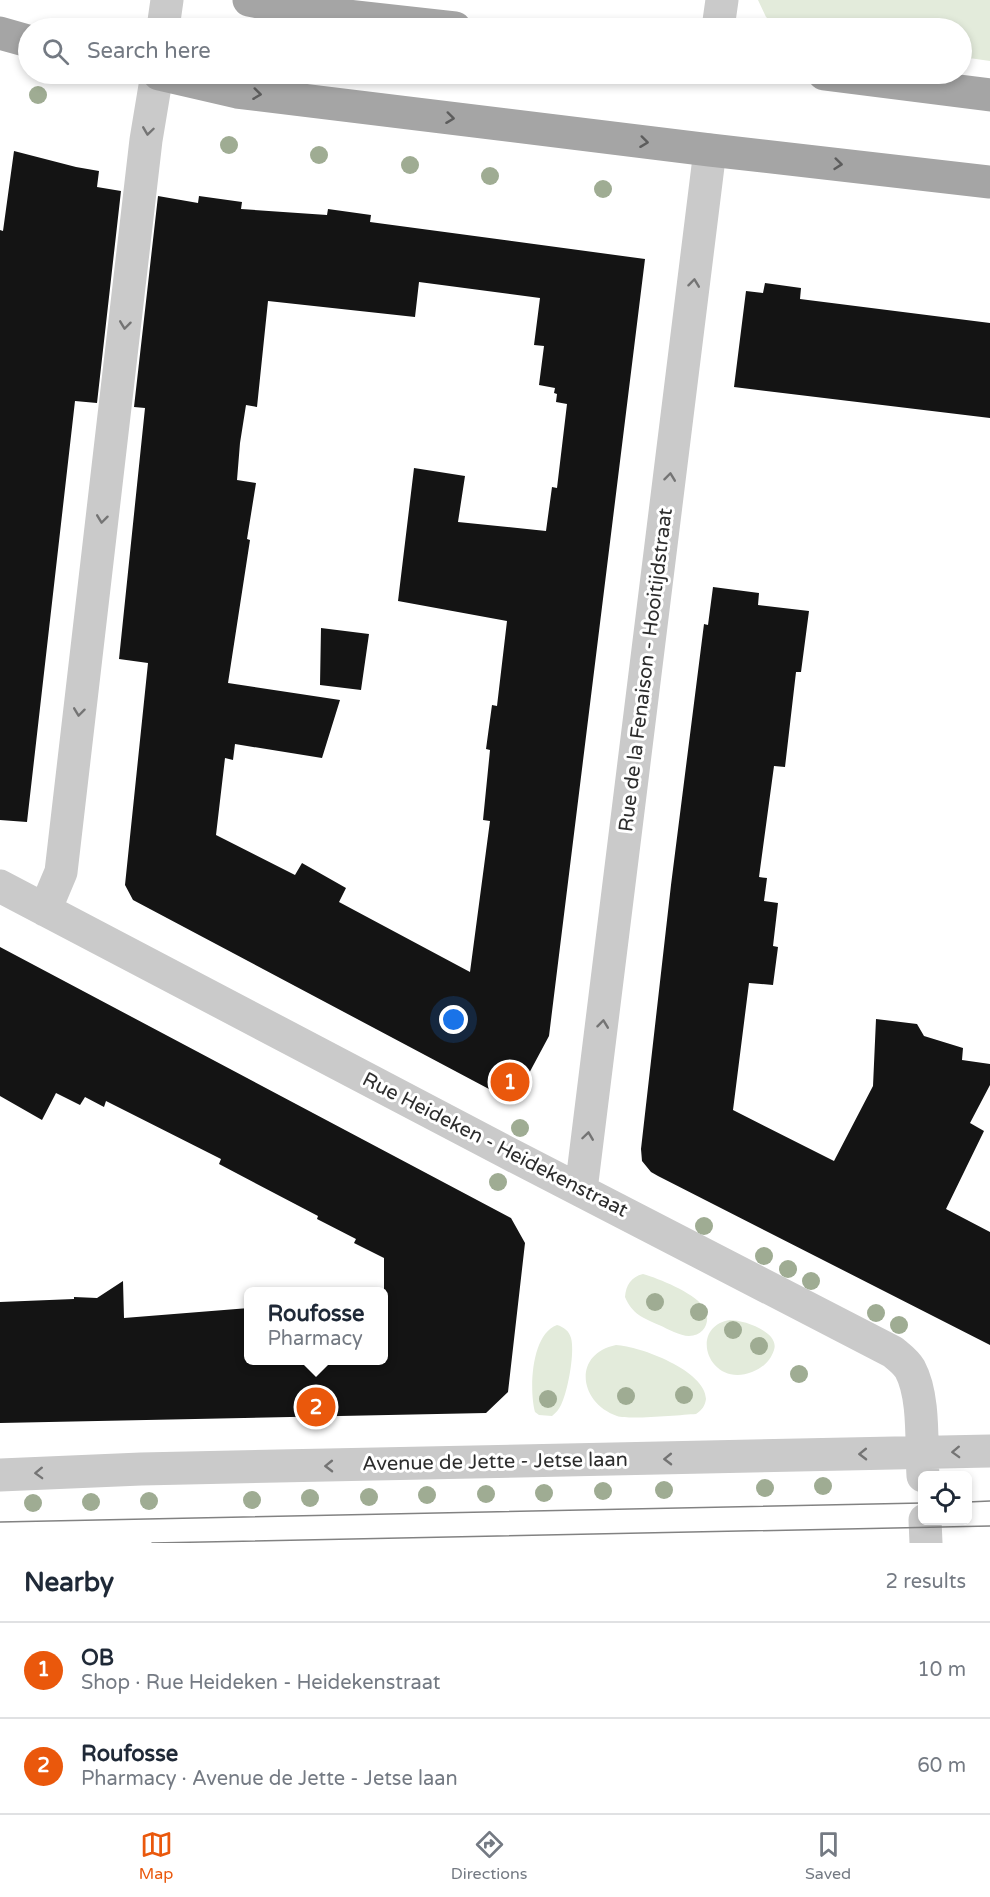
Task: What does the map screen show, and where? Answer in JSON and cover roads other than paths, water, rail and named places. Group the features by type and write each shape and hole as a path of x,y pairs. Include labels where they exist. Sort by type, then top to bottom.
{"main road":[{"path":"249,0 303,10 371,18"},
{"path":"0,33 18,38"},
{"path":"202,84 237,92 990,182"},
{"path":"903,84 990,95"}],"street":[{"path":"164,18 167,0"},
{"path":"719,18 722,0"},
{"path":"45,910 61,872 146,140 156,84"},
{"name":"Rue de la Fenaison - Hooitijdstraat","path":"581,1190 710,150"},
{"name":"Rue Heideken - Heidekenstraat","path":"0,886 893,1352 909,1367 916,1385 921,1417 922,1464"},
{"name":"Avenue de Jette - Jetse laan","path":"0,1475 165,1469 922,1464 990,1451"},
{"path":"925,1525 926,1543"}],"tram line":[{"path":"972,1502 990,1501"},
{"path":"0,1522 918,1503"},
{"path":"152,1543 990,1526"}],"place":[{"name":"OB","path":"510,1082"},
{"name":"Roufosse","path":"316,1407"}]}
